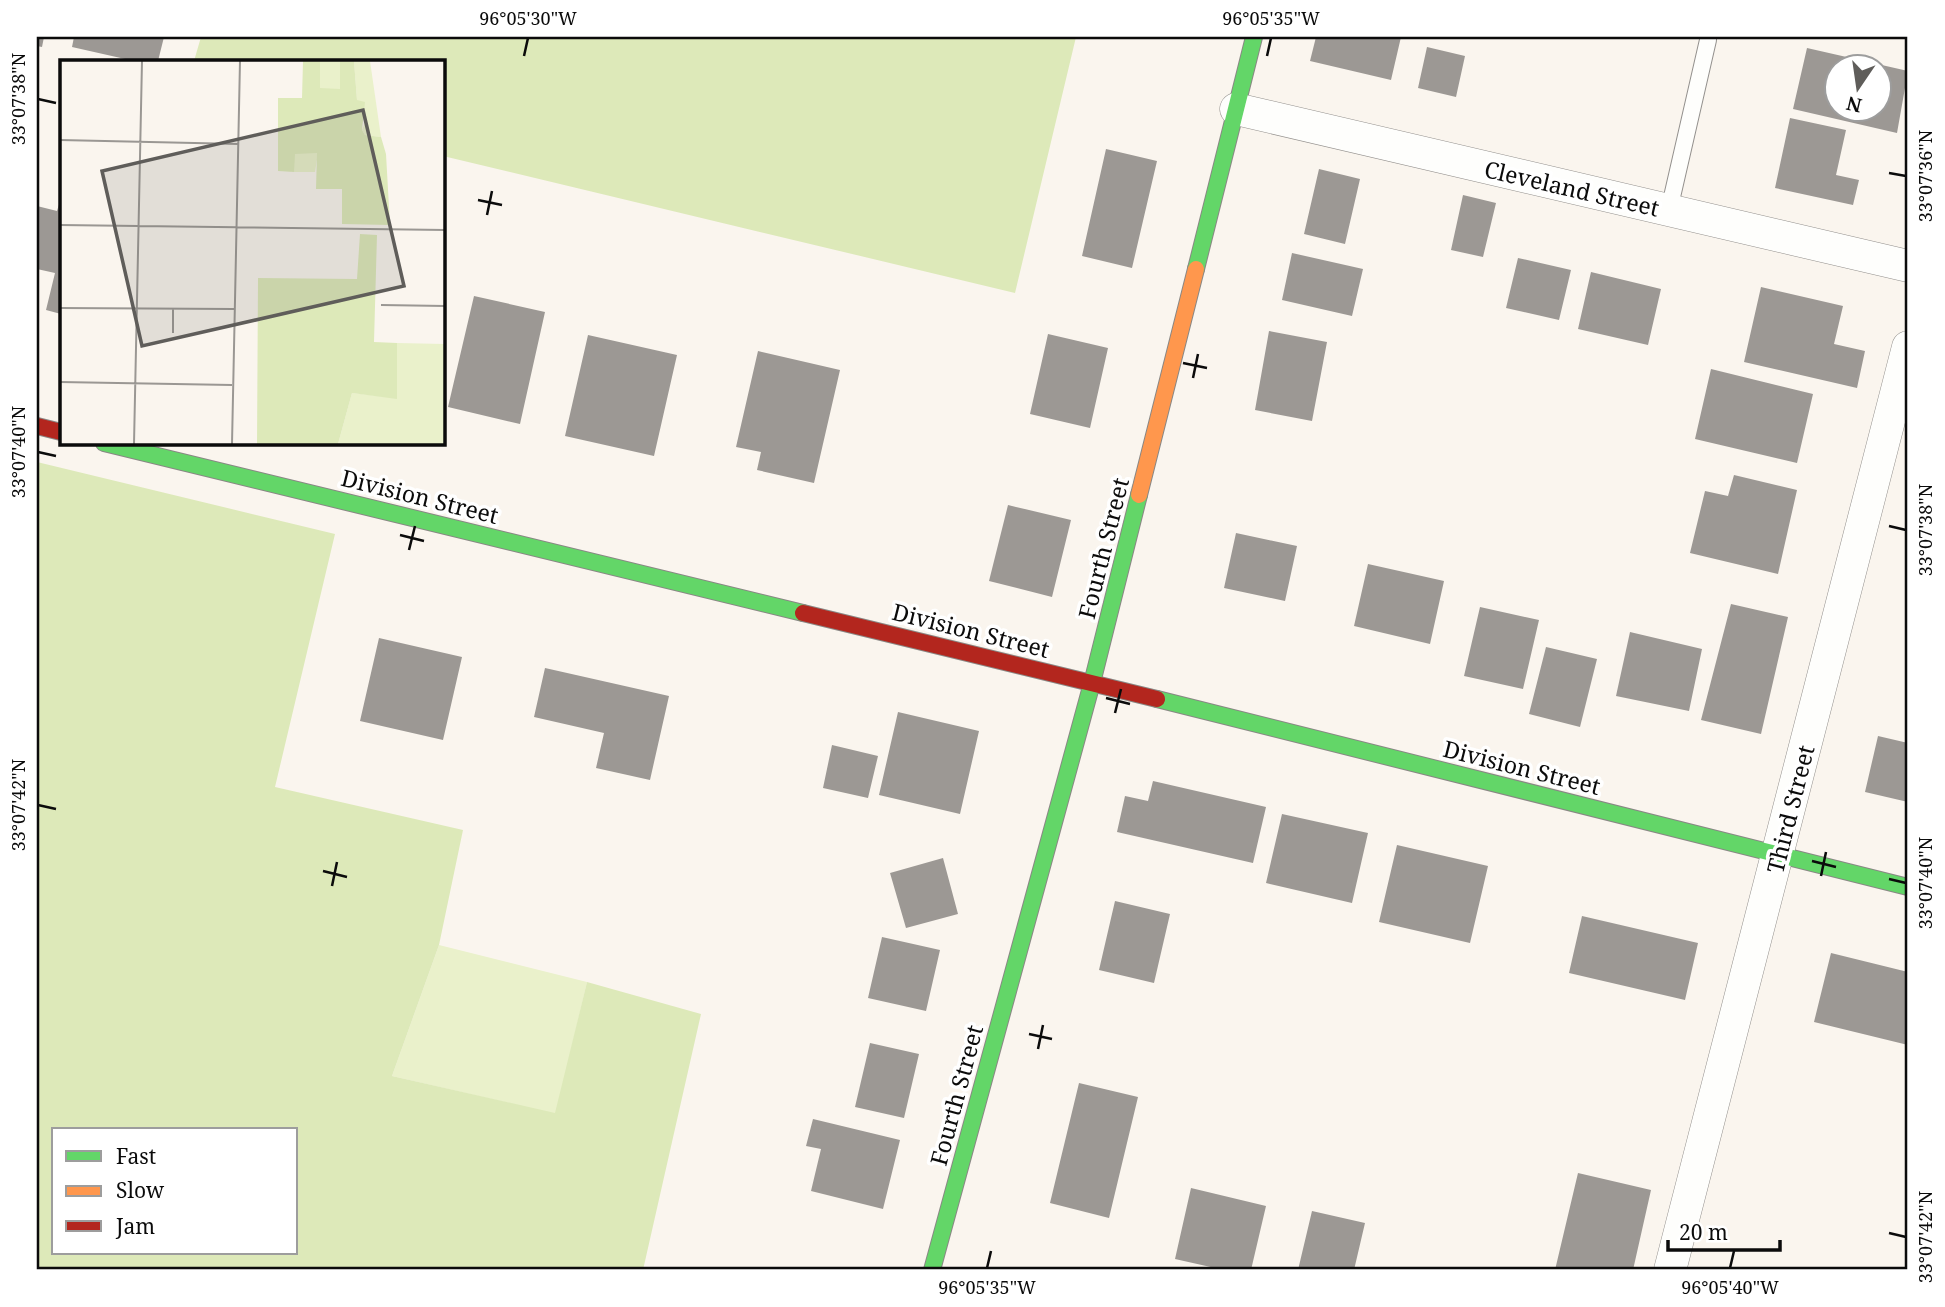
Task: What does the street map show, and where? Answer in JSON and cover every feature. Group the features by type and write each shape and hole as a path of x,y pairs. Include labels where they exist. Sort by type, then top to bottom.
{"street":[{"name":"Fourth Street","path":"934,1270 1092,683 1254,37"},
{"name":"Cleveland Street","path":"1236,109 1908,266"},
{"name":"Third Street","path":"1670,1270 1908,347"},
{"path":"37,426 60,432"},
{"name":"Division Street","path":"108,444 1092,683 1908,887"}],"lane":[{"path":"1669,210 1708,40"}],"green space":[{"path":"201,37 1076,37 1015,293 444,156 444,60 194,60"},
{"path":"37,462 335,534 275,787 463,830 439,945 392,1076 555,1113 587,982 701,1014 643,1270 37,1270"},
{"path":"439,945 587,982 556,1114 392,1076"}],"building":[{"path":"37,37 44,37 42,47 37,46"},
{"path":"74,37 164,37 158,60 130,60 72,47"},
{"path":"1316,37 1401,37 1391,80 1310,61"},
{"path":"1427,47 1465,56 1456,97 1418,88"},
{"path":"1807,48 1825,52 1822,52 1822,116 1793,109"},
{"path":"1892,67 1908,71 1897,133 1849,122 1892,122"},
{"path":"1790,118 1846,130 1836,175 1859,180 1853,205 1775,188"},
{"path":"1106,149 1157,161 1132,268 1082,256"},
{"path":"1319,169 1360,179 1345,244 1304,234"},
{"path":"1463,195 1496,203 1483,257 1451,250"},
{"path":"60,201 60,314 46,310 55,273 37,269 37,206 57,211"},
{"path":"1292,253 1363,269 1352,316 1282,300"},
{"path":"1518,258 1571,270 1559,320 1506,308"},
{"path":"1591,272 1661,289 1648,345 1578,329"},
{"path":"1761,287 1843,306 1834,344 1865,351 1857,388 1744,362"},
{"path":"474,296 545,312 520,424 448,407"},
{"path":"1269,331 1327,342 1312,421 1255,410"},
{"path":"1048,334 1108,348 1090,428 1030,414"},
{"path":"588,335 677,355 654,456 565,436"},
{"path":"758,351 840,370 814,483 757,470 761,452 736,447"},
{"path":"1711,369 1813,394 1797,463 1695,439"},
{"path":"1734,475 1797,490 1778,574 1690,553 1705,491 1728,496"},
{"path":"1008,505 1071,520 1052,597 989,581"},
{"path":"1236,533 1297,546 1285,601 1224,588"},
{"path":"1368,564 1444,581 1430,644 1354,626"},
{"path":"1731,604 1788,617 1761,734 1701,720"},
{"path":"1480,607 1539,620 1523,689 1464,676"},
{"path":"1630,632 1702,649 1689,711 1616,696"},
{"path":"379,638 462,657 443,740 360,721"},
{"path":"1546,647 1597,659 1580,727 1529,714"},
{"path":"545,668 669,696 650,780 596,768 604,733 534,717"},
{"path":"898,712 979,731 960,814 879,795"},
{"path":"1878,736 1908,743 1908,802 1865,792"},
{"path":"832,745 878,756 868,798 823,788"},
{"path":"1153,781 1266,807 1253,863 1117,832 1125,796 1148,801"},
{"path":"1282,814 1368,833 1352,903 1266,883"},
{"path":"1397,845 1488,866 1470,943 1379,922"},
{"path":"943,858 958,914 906,928 890,873"},
{"path":"1115,901 1170,914 1154,983 1099,970"},
{"path":"1582,916 1698,943 1685,1000 1569,973"},
{"path":"882,937 940,950 926,1011 868,998"},
{"path":"1831,953 1908,972 1908,1045 1814,1022"},
{"path":"870,1043 919,1054 904,1118 855,1107"},
{"path":"1079,1083 1138,1097 1109,1218 1050,1203"},
{"path":"813,1119 900,1140 883,1209 811,1191 821,1149 806,1146"},
{"path":"1578,1173 1651,1190 1633,1270 1555,1270"},
{"path":"1191,1188 1266,1206 1251,1270 1224,1270 1175,1259"},
{"path":"1312,1211 1365,1223 1354,1270 1298,1270"}],"traffic: fast":[{"path":"1196,269 1254,37"},
{"path":"108,444 803,613"},
{"path":"932,1270 1092,683 1139,495"},
{"path":"1157,699 1908,887"}],"traffic: slow":[{"path":"1139,495 1196,269"}],"traffic: jam":[{"path":"37,426 60,432"},
{"path":"803,613 1157,699"}]}
